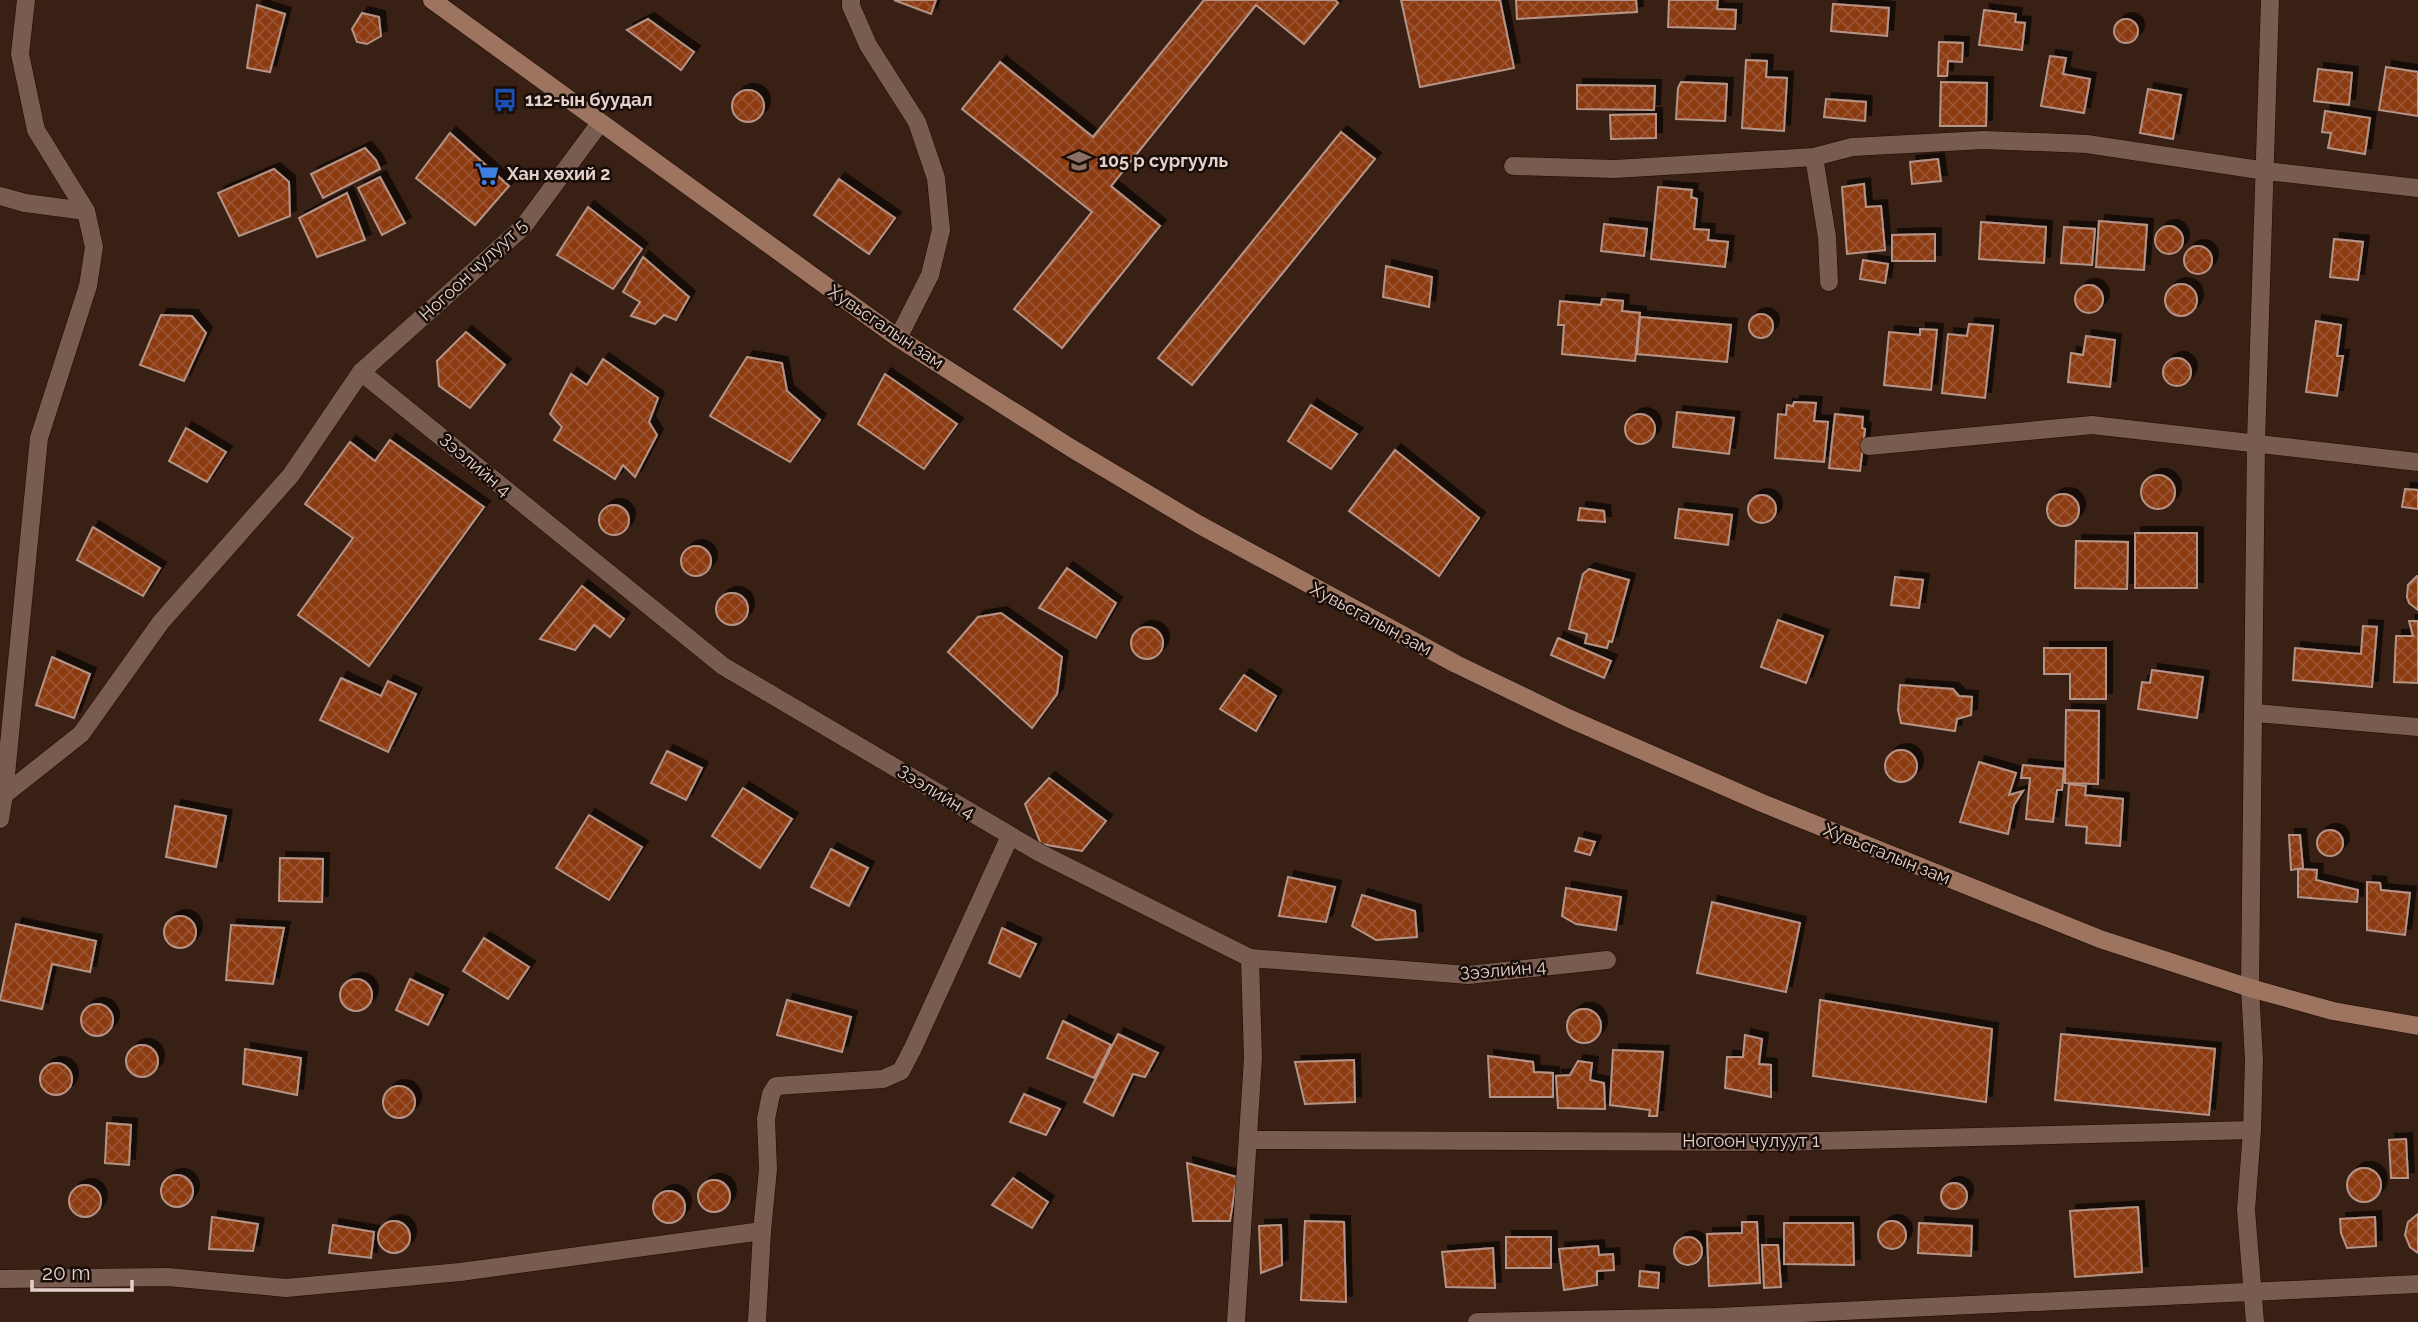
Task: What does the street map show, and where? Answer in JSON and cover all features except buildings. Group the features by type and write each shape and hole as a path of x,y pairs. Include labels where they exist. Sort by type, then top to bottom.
{"main road":[{"name":"Хувьсгалын зам","path":"432,0 898,338 1198,524 1456,664 1568,718 1762,803 2100,939 2250,988 2333,1011 2418,1026"}],"street":[{"path":"0,819 39,438 88,286 94,247 86,211 36,130 20,54 26,0"},
{"path":"851,0 851,6 869,44 918,122 936,178 941,230 933,264 898,338"},
{"path":"2255,1322 2246,1210 2254,1060 2250,988 2256,442 2270,0"},
{"name":"Ногоон чулуут 5","path":"2,795 82,734 161,622 291,475 361,372 523,227 600,123"},
{"path":"1513,166 1615,169 1814,157 1852,147 1984,140 2087,144 2266,171 2418,188"},
{"path":"1814,157 1827,237 1829,282"},
{"path":"0,196 25,203 86,211"},
{"name":"Зээлийн 4","path":"361,372 723,666 1010,836 1250,958 1468,975 1607,960"},
{"path":"1869,446 2092,425 2418,461"},
{"path":"2255,713 2418,727"},
{"path":"757,1322 768,1169 766,1119 771,1094 776,1086 883,1079 901,1071 1010,836"},
{"path":"1236,1322 1253,1058 1250,958"},
{"name":"Ногоон чулуут 1","path":"1249,1140 1775,1142 2252,1130"},
{"path":"0,1279 168,1278 286,1288 460,1272 762,1231"},
{"path":"1477,1322 1717,1317 2418,1284"}],"place":[{"name":"112-ын буудал","path":"505,100"},
{"name":"105 р сургууль","path":"1079,161"},
{"name":"Хан хөхий 2","path":"487,174"}]}
